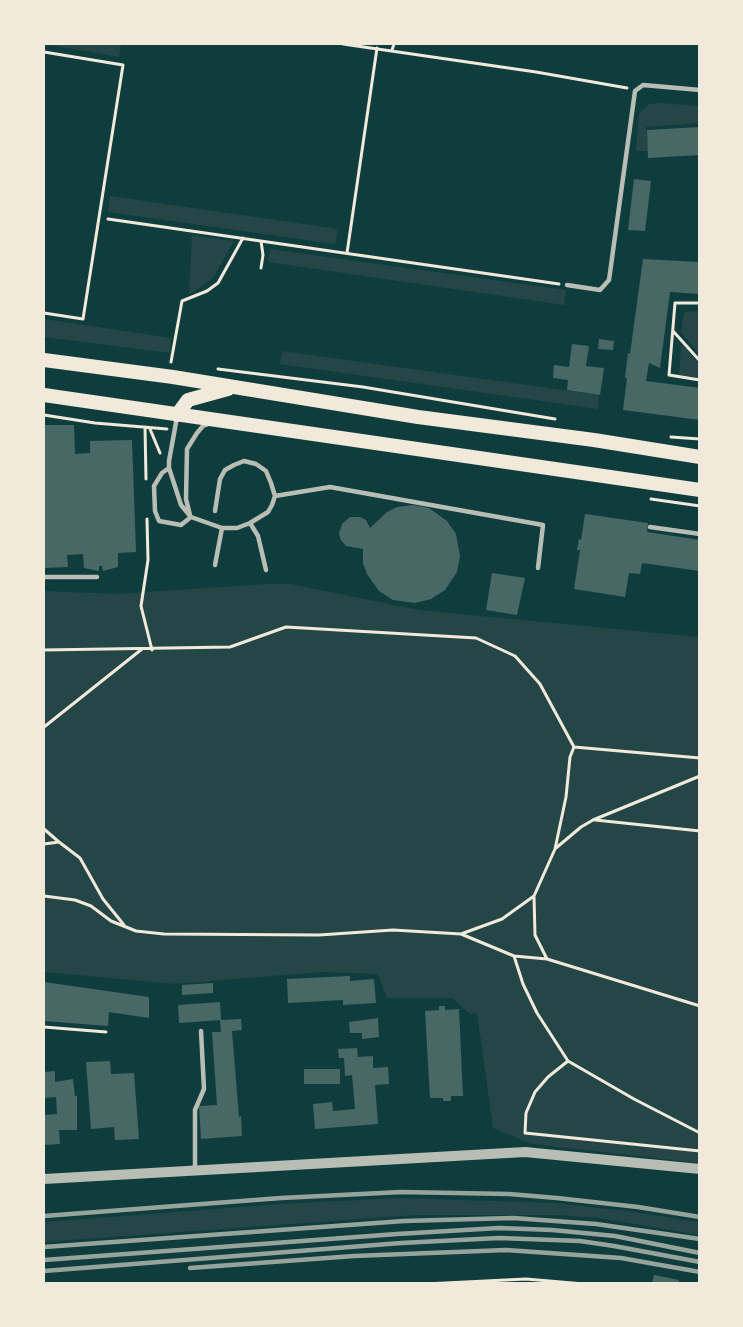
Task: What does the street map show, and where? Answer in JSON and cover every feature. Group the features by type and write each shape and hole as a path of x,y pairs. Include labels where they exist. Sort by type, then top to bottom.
{"main road":[{"path":"44,360 699,457"},
{"path":"177,415 188,400 236,387"},
{"path":"44,395 699,490"}],"street":[{"path":"44,1179 525,1152 699,1169"}],"lane":[{"path":"567,285 600,290 609,280 634,91 643,85 699,90"},
{"path":"177,415 169,468 181,506 191,517 222,528 237,528 268,512 275,496 266,471 256,464 244,461 225,470 220,479 215,511"},
{"path":"191,517 186,499 188,449 203,426 219,420"},
{"path":"169,468 163,472 154,486 155,511 159,521 181,525 191,517"},
{"path":"275,496 330,487 543,525 538,568"},
{"path":"250,523 258,536 266,570"},
{"path":"650,527 699,534"},
{"path":"215,565 222,528"},
{"path":"44,577 97,577"},
{"path":"195,1170 195,1110 204,1089 201,1032"}],"path":[{"path":"343,44 548,74 626,87 634,91"},
{"path":"392,50 394,44"},
{"path":"347,253 377,48"},
{"path":"44,52 123,65 82,319 44,313"},
{"path":"108,219 567,285"},
{"path":"158,376 171,362 182,301 207,291 218,283 243,238"},
{"path":"261,241 263,255 261,268"},
{"path":"699,303 675,303 669,375 699,380"},
{"path":"673,330 699,361"},
{"path":"160,361 181,363"},
{"path":"209,367 363,387 556,419"},
{"path":"152,412 149,428 159,447 163,472"},
{"path":"145,427 146,483"},
{"path":"665,436 699,439"},
{"path":"147,516 148,560 141,606 152,650"},
{"path":"44,650 230,647 286,627 476,638 515,656 540,684 574,747"},
{"path":"44,727 143,648"},
{"path":"574,747 699,758"},
{"path":"547,959 535,935 534,896 555,849 566,797 570,757 574,747"},
{"path":"555,849 593,820 699,776"},
{"path":"593,820 699,831"},
{"path":"44,829 80,858 103,899 125,927"},
{"path":"44,844 59,842"},
{"path":"44,896 75,900 91,906 111,921 136,931 164,934 319,935 393,930 461,934 514,957 547,959 699,1006"},
{"path":"461,934 502,919 534,896"},
{"path":"514,957 523,984 537,1013 568,1061 699,1133"},
{"path":"44,1027 106,1032"},
{"path":"525,1152 526,1113 535,1092 548,1077 568,1061"},
{"path":"525,1133 699,1151"},
{"path":"425,1284 526,1279 584,1284"}],"shaded area":[{"path":"44,44 121,44 119,57"},
{"path":"649,104 699,106 699,123 646,127 648,151 636,151 639,113"},
{"path":"110,196 338,229 335,244 108,212"},
{"path":"192,235 234,241 213,278 189,295"},
{"path":"270,249 566,290 564,305 268,262"},
{"path":"700,311 699,354 681,332 684,312"},
{"path":"44,319 171,338 170,353 44,337"},
{"path":"681,346 686,348 699,364 699,378 679,375"},
{"path":"282,351 599,395 598,409 280,364"},
{"path":"290,584 419,610 699,637 699,1163 532,1144 493,1128 477,1013 470,1014 452,998 387,998 378,974 322,972 174,984 44,972 44,591 118,594"},
{"path":"399,1198 556,1203 635,1212 699,1222 699,1235 599,1218 557,1215 416,1215 44,1242 44,1222 281,1204"}],"building":[{"path":"700,127 700,155 648,158 647,130"},
{"path":"634,179 651,181 645,231 628,230"},
{"path":"643,259 700,262 700,294 670,292 660,368 649,363 646,381 700,388 700,420 623,410 628,353 630,354"},
{"path":"599,339 614,341 613,350 598,349"},
{"path":"572,344 589,346 586,366 604,368 600,395 567,390 568,380 553,378 554,365 569,367"},
{"path":"44,425 74,425 75,454 90,453 90,441 132,440 136,552 118,553 118,567 103,571 102,566 99,566 99,571 84,568 83,554 67,555 68,567 44,568"},
{"path":"413,505 429,508 447,521 456,534 460,556 457,572 445,590 431,599 415,603 393,600 379,591 367,574 363,563 363,549 346,546 339,534 342,524 350,517 360,517 366,520 370,528 387,512 397,507"},
{"path":"585,514 648,523 647,532 700,540 700,571 642,563 640,574 629,573 625,597 574,589 580,550 577,550"},
{"path":"492,573 525,578 517,615 486,610"},
{"path":"350,976 350,981 374,979 376,1003 343,1005 343,1000 288,1003 287,979"},
{"path":"44,982 149,997 149,1018 109,1012 108,1026 44,1021"},
{"path":"213,983 213,993 182,995 182,985"},
{"path":"220,1002 221,1020 179,1023 178,1005"},
{"path":"439,1006 445,1006 445,1010 459,1009 463,1096 451,1096 451,1101 443,1101 443,1098 430,1098 425,1011 439,1010"},
{"path":"378,1018 379,1037 362,1039 362,1033 350,1033 349,1022"},
{"path":"241,1019 242,1030 232,1031 242,1136 201,1139 199,1106 217,1105 212,1032 221,1032 220,1020"},
{"path":"357,1048 358,1057 373,1056 373,1068 388,1067 389,1084 375,1085 378,1124 315,1129 313,1104 332,1102 333,1111 355,1109 352,1075 345,1076 344,1058 339,1058 338,1049"},
{"path":"110,1061 111,1074 134,1073 139,1139 115,1140 114,1127 91,1129 86,1062"},
{"path":"304,1069 340,1069 340,1084 304,1084"},
{"path":"55,1071 55,1082 73,1079 75,1096 77,1096 77,1130 59,1130 60,1144 44,1145 44,1115 57,1114 56,1097 44,1098 44,1072"},
{"path":"654,1275 679,1280 678,1284 652,1284"}],"railway":[{"path":"44,1216 281,1198 401,1192 509,1194 557,1198 700,1217"},
{"path":"44,1247 404,1221 513,1218 596,1224 700,1239"},
{"path":"44,1260 499,1228 615,1236 700,1253"},
{"path":"44,1271 401,1243 499,1238 580,1241 700,1262"},
{"path":"190,1268 354,1256 506,1250 621,1258 700,1272"}]}
